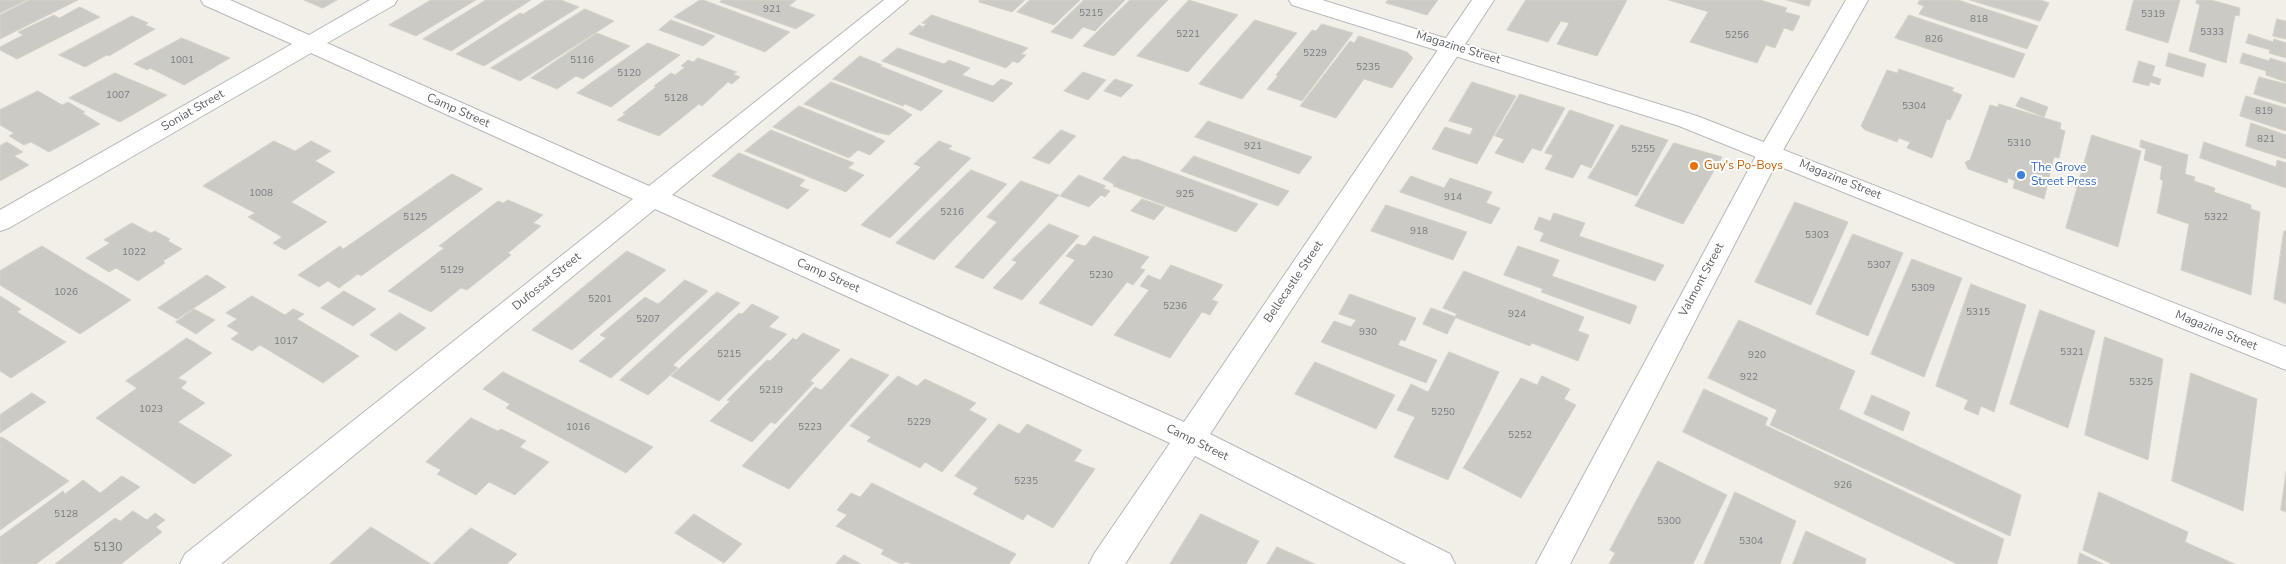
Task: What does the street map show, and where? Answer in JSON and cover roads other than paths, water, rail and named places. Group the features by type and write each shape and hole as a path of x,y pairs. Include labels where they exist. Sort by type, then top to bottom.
{"street":[{"name":"Camp Street","path":"212,0 308,45 1189,438 1438,564"},
{"name":"Soniat Street","path":"0,222 386,0"},
{"name":"Dufossat Street","path":"197,564 897,0"},
{"name":"Magazine Street","path":"1300,0 1688,121 1770,152 2286,359"},
{"name":"Bellecastle Street","path":"1106,564 1482,0"},
{"name":"Valmont Street","path":"1553,564 1770,152 1857,0"}],"place":[{"name":"Guy's Po-Boys","path":"1694,166"},
{"name":"The Grove Street Press","path":"2021,175"}]}
